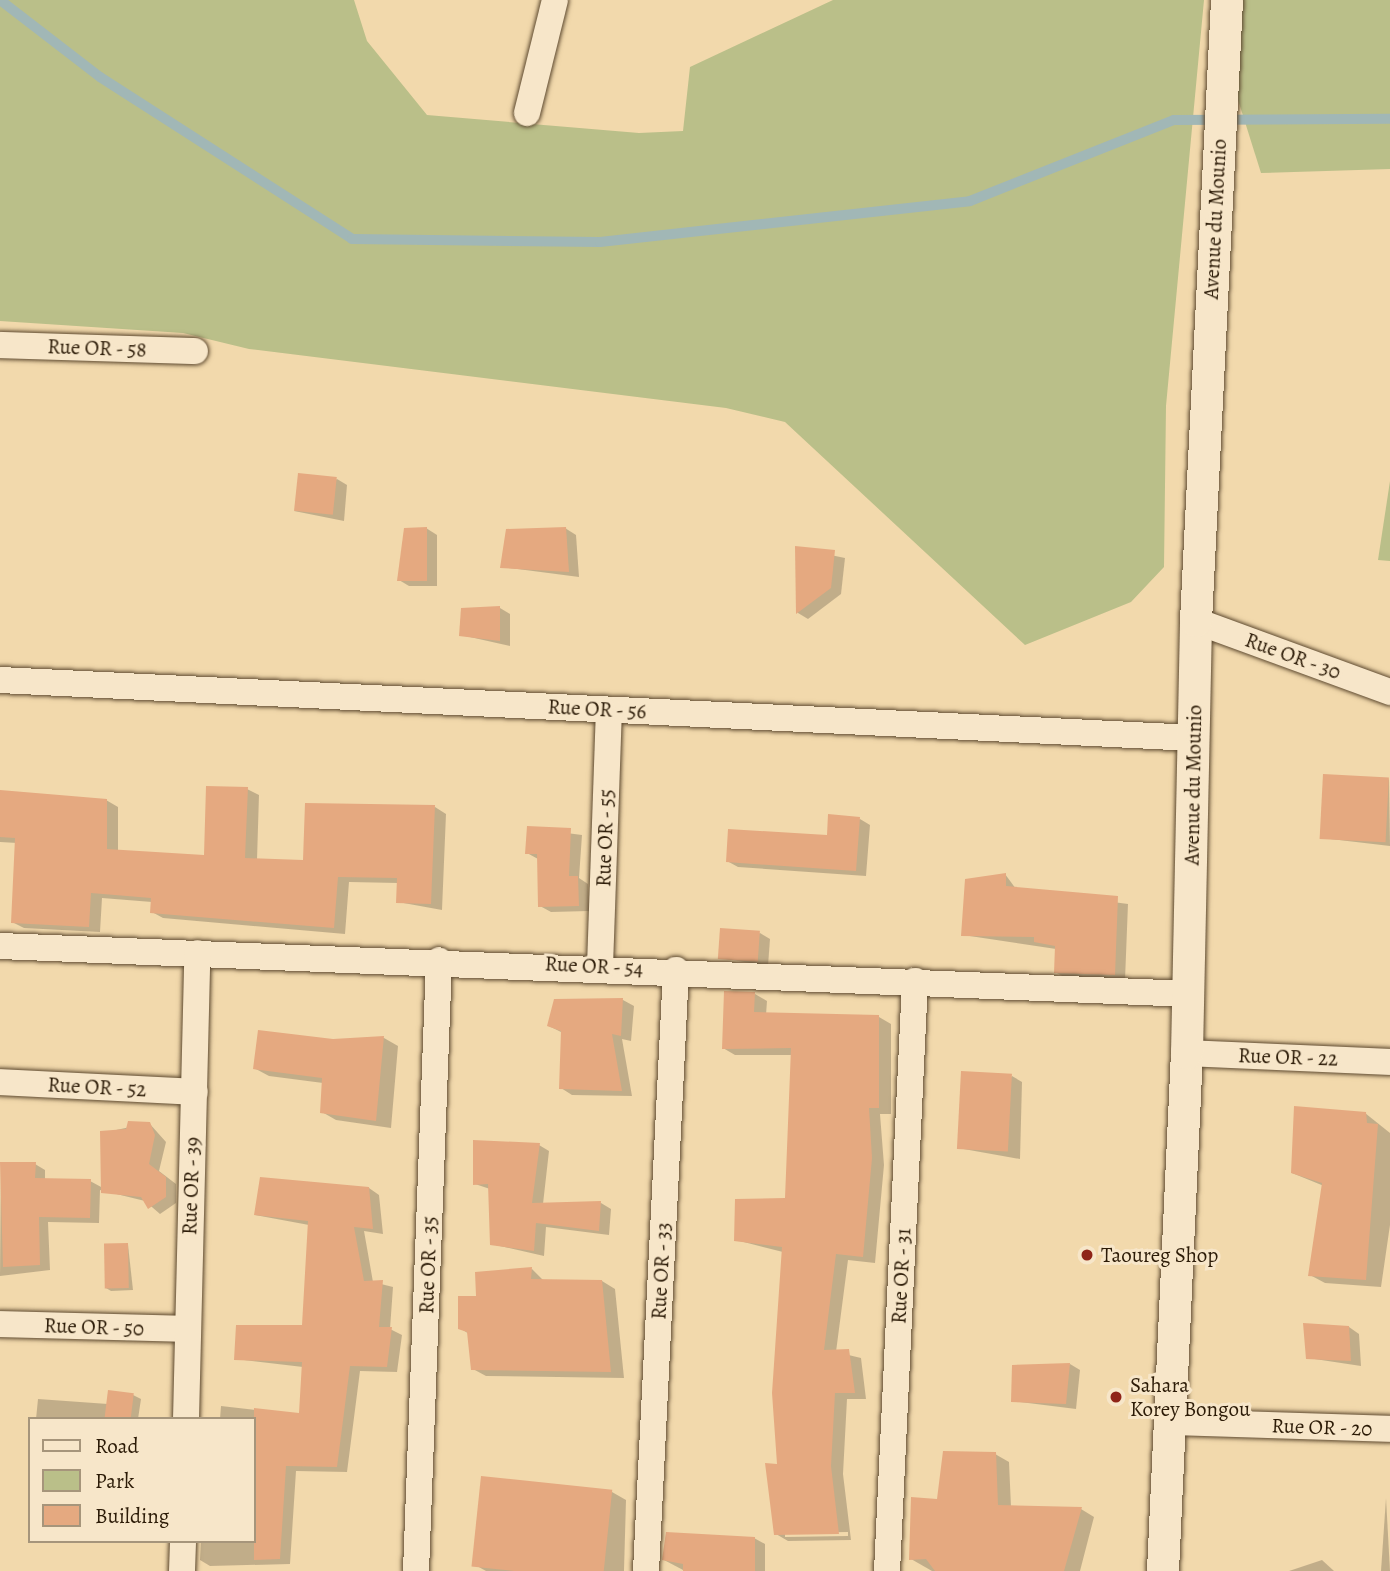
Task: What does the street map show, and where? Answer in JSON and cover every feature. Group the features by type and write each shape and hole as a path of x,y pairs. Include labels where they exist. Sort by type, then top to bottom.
{"street":[{"path":"527,113 555,0"},
{"name":"Avenue du Mounio","path":"1163,1571 1187,1053 1196,621 1227,0"},
{"name":"Rue OR - 58","path":"0,345 195,351"},
{"name":"Rue OR - 30","path":"1196,621 1390,691"},
{"name":"Rue OR - 56","path":"0,680 1194,738"},
{"name":"Rue OR - 55","path":"600,966 609,710"},
{"name":"Rue OR - 54","path":"0,946 600,966 1188,995"},
{"name":"Rue OR - 39","path":"186,1417 197,953"},
{"name":"Rue OR - 35","path":"416,1571 439,960"},
{"name":"Rue OR - 33","path":"646,1571 676,970"},
{"name":"Rue OR - 31","path":"887,1571 915,981"},
{"name":"Rue OR - 22","path":"1187,1053 1390,1062"},
{"name":"Rue OR - 52","path":"0,1082 195,1092"},
{"name":"Rue OR - 50","path":"0,1324 188,1329"},
{"name":"Rue OR - 20","path":"1170,1422 1390,1429"},
{"path":"182,1571 183,1543"}],"green space":[{"path":"0,0 354,0 367,41 427,115 639,133 683,131 690,67 833,0 1204,0 1166,406 1164,567 1131,602 1025,645 785,422 726,408 249,349 183,333 0,321"},
{"path":"1234,0 1390,0 1390,169 1261,173 1223,52"},
{"path":"1390,481 1390,561 1378,560"}],"building":[{"path":"298,473 337,477 333,515 294,511"},
{"path":"427,527 427,581 397,581 404,528"},
{"path":"566,527 569,572 500,568 506,529"},
{"path":"795,546 835,550 831,588 796,614"},
{"path":"500,606 500,641 459,636 461,608"},
{"path":"1323,774 1389,777 1386,842 1320,839"},
{"path":"206,786 248,787 245,858 303,860 305,803 435,805 431,904 396,903 397,878 338,877 334,928 150,913 151,898 91,893 89,927 11,923 15,838 0,837 0,790 107,799 107,849 204,855"},
{"path":"828,814 860,817 856,871 726,862 728,829 827,835"},
{"path":"527,826 571,828 569,876 578,876 579,906 538,907 537,854 525,854"},
{"path":"1006,873 1006,886 1118,896 1115,975 1054,973 1055,946 1034,942 1034,937 961,936 965,879"},
{"path":"720,928 760,931 758,962 718,959"},
{"path":"724,991 755,992 754,1012 879,1015 879,1108 869,1108 872,1158 863,1257 836,1254 824,1350 849,1349 855,1393 835,1393 831,1466 839,1534 774,1535 765,1463 777,1464 772,1393 782,1247 734,1241 735,1199 785,1198 791,1048 722,1049"},
{"path":"623,998 621,1036 612,1034 622,1091 559,1089 561,1031 547,1026 554,999"},
{"path":"258,1030 333,1039 384,1036 376,1121 320,1113 322,1078 253,1069"},
{"path":"961,1071 1012,1074 1008,1152 957,1149"},
{"path":"1294,1106 1366,1112 1367,1123 1378,1124 1366,1280 1308,1276 1322,1183 1291,1173"},
{"path":"128,1121 150,1122 155,1135 149,1164 166,1177 166,1197 148,1209 141,1197 101,1193 100,1131 126,1129"},
{"path":"473,1140 540,1143 532,1203 601,1201 599,1231 536,1223 534,1251 490,1245 488,1184 473,1185"},
{"path":"0,1162 36,1162 35,1178 91,1179 90,1218 39,1217 40,1265 3,1267"},
{"path":"260,1177 369,1187 373,1229 354,1227 364,1281 383,1280 379,1327 392,1327 387,1367 350,1366 337,1467 286,1466 280,1559 254,1560 254,1408 299,1413 302,1362 234,1360 236,1325 302,1325 308,1221 254,1215"},
{"path":"104,1243 128,1243 129,1288 105,1288"},
{"path":"532,1267 531,1279 602,1280 611,1372 471,1370 467,1332 458,1329 458,1296 476,1296 475,1272"},
{"path":"1303,1323 1349,1326 1351,1361 1306,1359"},
{"path":"1070,1363 1066,1404 1011,1402 1012,1365"},
{"path":"108,1390 134,1393 131,1417 105,1417"},
{"path":"943,1451 996,1452 998,1505 1082,1507 1064,1571 935,1571 926,1559 909,1560 911,1497 937,1499"},
{"path":"481,1476 612,1490 604,1571 514,1571 471,1567"},
{"path":"666,1532 755,1537 755,1571 683,1571 683,1564 662,1560"}],"waterway":[{"path":"0,0 100,77 352,239 600,242 970,201 1174,120 1390,119"}],"place":[{"name":"Taoureg Shop","path":"1087,1255"},
{"name":"Sahara Korey Bongou","path":"1116,1397"}]}
